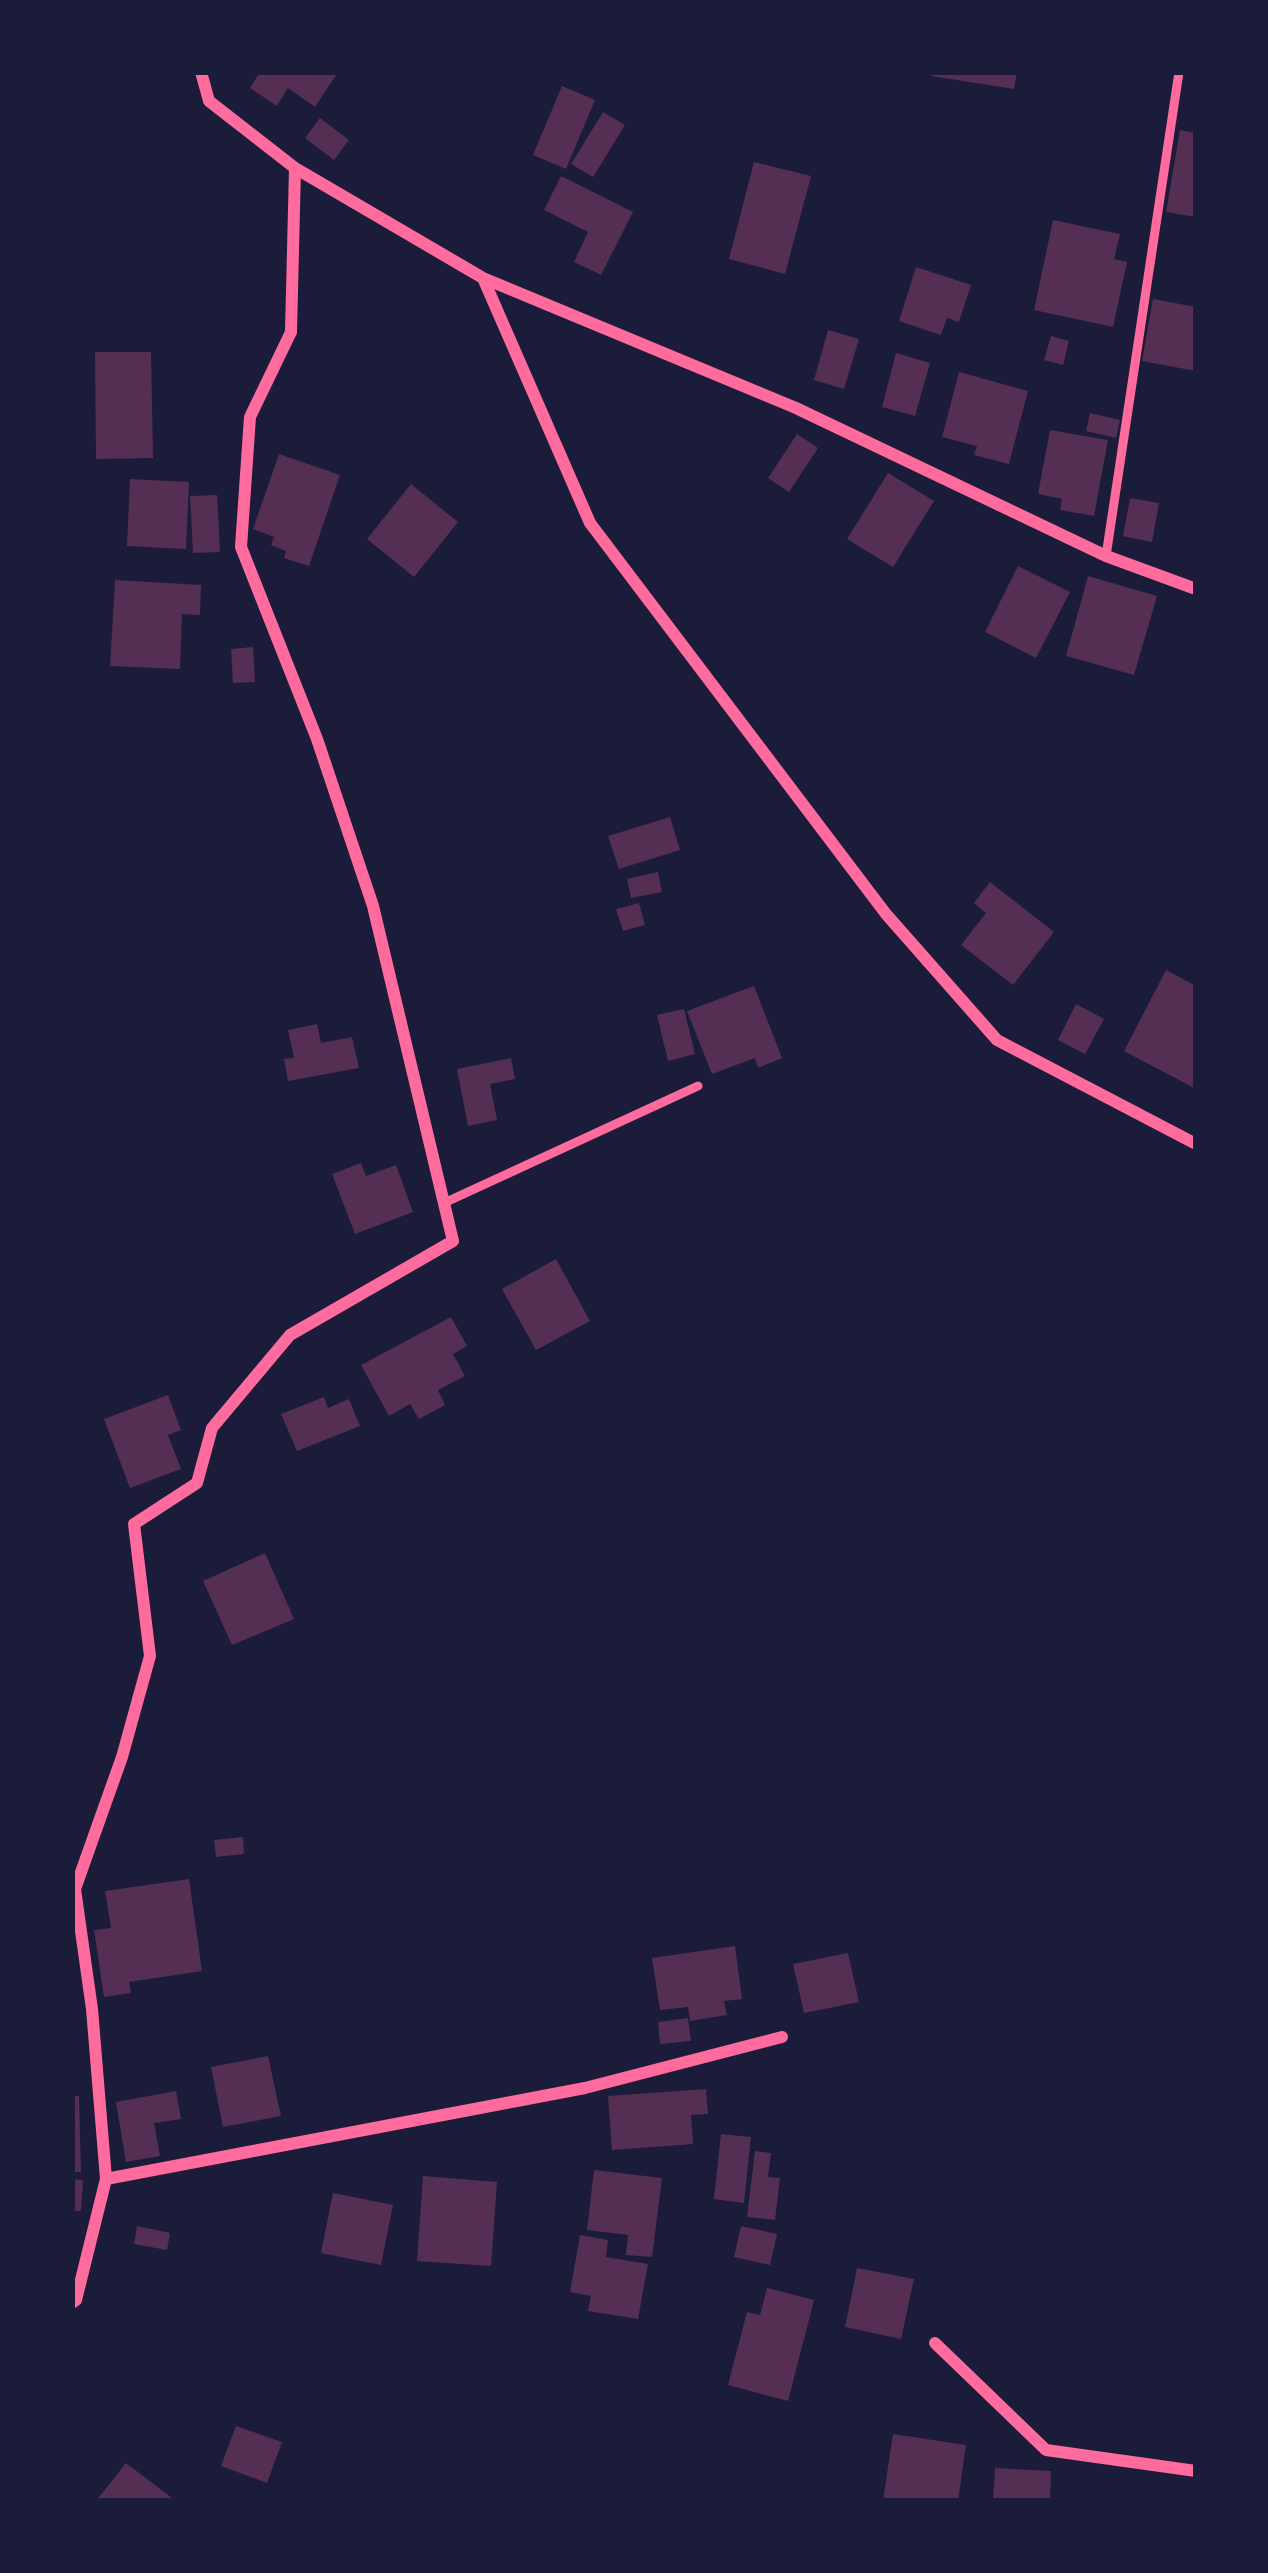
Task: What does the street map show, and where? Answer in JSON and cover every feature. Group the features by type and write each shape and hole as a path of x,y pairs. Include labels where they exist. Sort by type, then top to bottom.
{"street":[{"path":"201,72 209,101 295,168 483,278 796,408 1106,556 1196,589"},
{"path":"72,2303 106,2179 92,2009 74,1888 122,1757 150,1656 134,1524 196,1483 212,1428 290,1335 453,1241 374,906 317,739 241,547 250,417 291,332 295,168"},
{"path":"483,278 590,523 886,914 997,1040 1196,1144"},
{"path":"106,2179 585,2088 782,2037"},
{"path":"934,2343 1046,2450 1196,2471"}],"lane":[{"path":"1106,556 1179,72"},
{"path":"444,1203 698,1086"}],"building":[{"path":"260,72 338,72 315,107 288,88 277,106 250,88"},
{"path":"931,72 1017,72 1014,89 931,76"},
{"path":"562,86 595,100 566,169 533,155"},
{"path":"603,112 625,125 593,177 571,164"},
{"path":"320,118 349,140 334,160 305,138"},
{"path":"1180,130 1196,133 1196,217 1166,212"},
{"path":"754,162 811,176 785,274 729,259"},
{"path":"561,176 633,212 601,275 574,262 588,232 544,210"},
{"path":"1053,220 1120,234 1114,259 1127,262 1113,327 1034,310"},
{"path":"916,267 971,285 959,322 947,318 941,335 899,321"},
{"path":"1153,299 1196,307 1196,371 1142,361"},
{"path":"828,330 859,339 844,389 814,380"},
{"path":"1051,336 1069,341 1063,365 1044,360"},
{"path":"95,352 151,352 153,458 96,459"},
{"path":"896,353 930,363 915,416 882,407"},
{"path":"959,372 1028,391 1009,464 974,455 977,446 942,437"},
{"path":"1090,413 1120,420 1116,438 1086,431"},
{"path":"1050,430 1108,440 1094,516 1060,510 1062,499 1038,494"},
{"path":"797,434 818,448 789,492 768,478"},
{"path":"279,454 340,475 309,566 284,558 286,551 271,545 274,537 253,529"},
{"path":"888,473 934,501 893,567 847,539"},
{"path":"130,479 189,482 186,549 127,546"},
{"path":"411,484 458,522 414,577 367,539"},
{"path":"217,495 220,552 193,553 190,496"},
{"path":"1130,498 1159,503 1152,542 1123,536"},
{"path":"1018,566 1070,592 1036,658 985,632"},
{"path":"1088,576 1157,596 1134,675 1066,656"},
{"path":"115,580 201,585 200,615 182,614 180,669 110,666"},
{"path":"253,647 255,682 233,683 231,649"},
{"path":"670,817 680,850 619,869 608,836"},
{"path":"658,872 662,892 631,898 627,879"},
{"path":"990,882 1054,932 1013,985 961,945 986,913 974,903"},
{"path":"639,903 645,925 623,931 616,909"},
{"path":"1166,970 1196,986 1196,1089 1124,1051"},
{"path":"754,986 782,1058 758,1068 755,1058 712,1074 687,1011"},
{"path":"1076,1004 1104,1019 1085,1054 1058,1040"},
{"path":"684,1009 695,1054 668,1061 657,1015"},
{"path":"317,1024 321,1043 352,1037 359,1068 288,1081 284,1059 294,1058 288,1030"},
{"path":"511,1058 515,1079 490,1084 497,1120 468,1126 457,1069"},
{"path":"361,1163 366,1176 396,1165 413,1212 355,1234 332,1174"},
{"path":"556,1259 590,1321 536,1350 502,1289"},
{"path":"451,1317 467,1346 453,1354 465,1376 438,1390 445,1405 419,1419 410,1404 389,1416 361,1365"},
{"path":"168,1395 181,1430 168,1435 181,1469 130,1488 104,1419"},
{"path":"324,1397 328,1408 349,1399 360,1426 297,1451 281,1414"},
{"path":"265,1553 294,1619 232,1645 203,1581"},
{"path":"243,1837 244,1854 216,1857 214,1840"},
{"path":"189,1879 202,1971 129,1982 131,1993 104,1997 94,1930 111,1928 105,1891"},
{"path":"735,1946 742,1999 724,2001 727,2015 690,2021 688,2007 660,2010 652,1958"},
{"path":"848,1953 859,2002 804,2013 793,1964"},
{"path":"688,2018 691,2041 660,2044 658,2022"},
{"path":"268,2056 281,2116 223,2127 211,2067"},
{"path":"706,2089 708,2114 691,2115 693,2144 612,2150 608,2096"},
{"path":"176,2091 181,2119 154,2123 160,2156 126,2162 116,2102"},
{"path":"72,2096 79,2096 81,2172 72,2172"},
{"path":"721,2134 751,2137 744,2203 714,2199"},
{"path":"755,2151 771,2153 768,2177 780,2178 775,2220 747,2217"},
{"path":"594,2170 662,2178 652,2257 626,2255 628,2235 587,2230"},
{"path":"423,2176 497,2182 491,2266 417,2261"},
{"path":"72,2179 83,2180 81,2211 72,2211"},
{"path":"333,2193 393,2205 381,2265 321,2253"},
{"path":"137,2226 170,2233 167,2250 134,2244"},
{"path":"741,2226 777,2234 770,2265 734,2257"},
{"path":"580,2235 608,2240 606,2257 648,2264 638,2319 588,2311 591,2296 570,2292"},
{"path":"857,2268 914,2279 901,2339 845,2327"},
{"path":"767,2288 814,2300 788,2401 728,2385 747,2312 760,2315"},
{"path":"236,2426 282,2442 267,2483 221,2466"},
{"path":"893,2434 966,2445 958,2501 883,2501"},
{"path":"126,2463 172,2498 96,2501"},
{"path":"995,2468 1051,2471 1050,2501 993,2501"}]}
